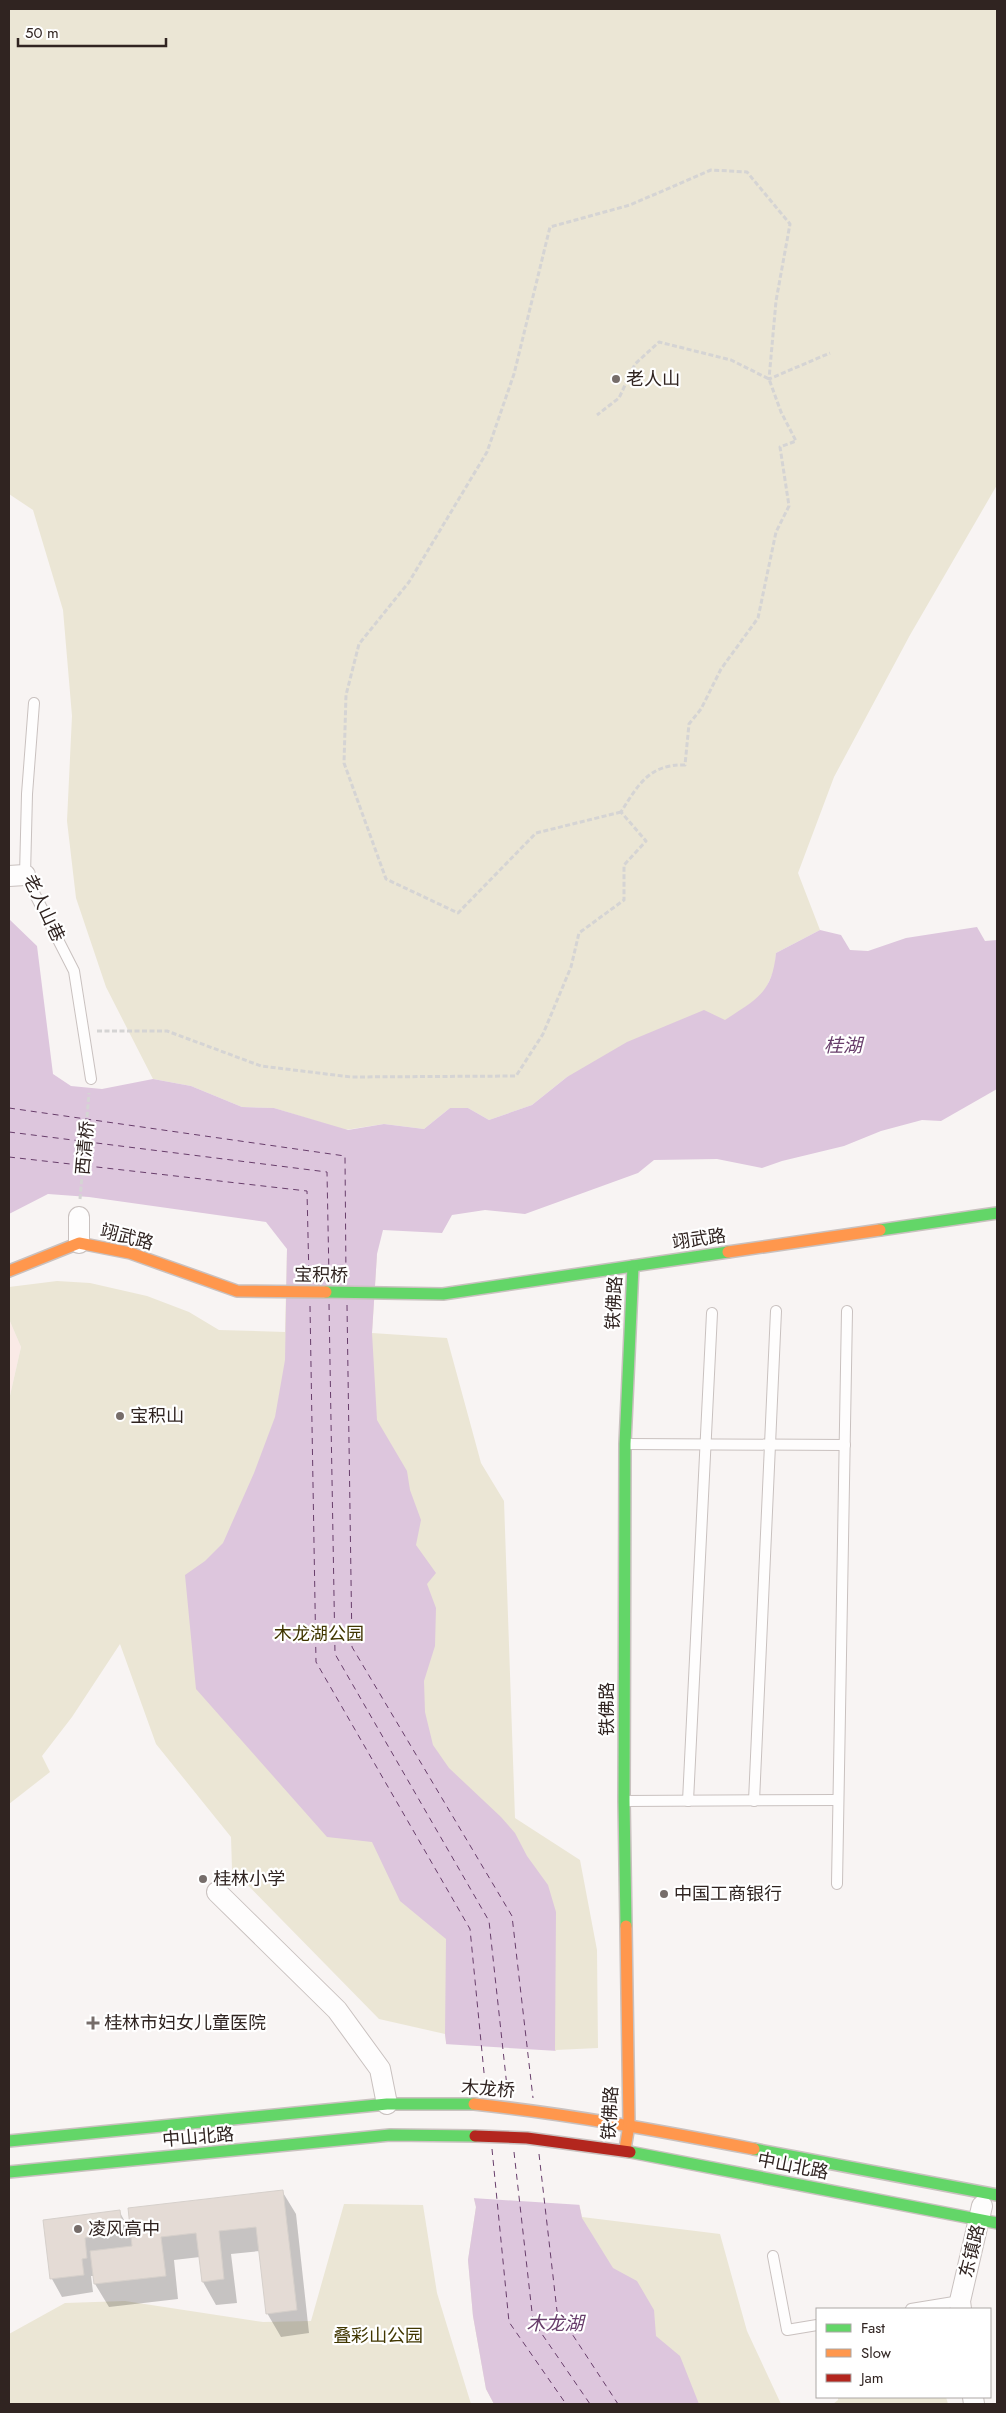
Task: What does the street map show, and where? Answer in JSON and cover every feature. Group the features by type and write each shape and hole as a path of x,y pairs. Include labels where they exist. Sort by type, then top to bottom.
{"main road":[{"name":"翊武路","path":"405,1293 443,1294 997,1213"},
{"name":"翊武路","path":"9,1271 79,1243 130,1253 237,1291"},
{"name":"铁佛路","path":"625,2152 629,2125 624,1801 625,1444 633,1266"},
{"name":"宝积桥","path":"237,1291 405,1293"},
{"name":"木龙桥","path":"387,2104 462,2103 585,2118"},
{"name":"中山北路","path":"9,2141 387,2104"},
{"name":"中山北路","path":"585,2118 991,2194"},
{"name":"中山北路","path":"9,2172 390,2135 462,2135 527,2138 582,2144 988,2222"}],"street":[{"path":"79,1217 79,1243"},
{"path":"216,1892 337,2010 380,2069 387,2104"},
{"name":"东镇路","path":"961,2305 988,2222 991,2194"}],"lane":[{"name":"老人山巷","path":"34,703 27,794 17,875 74,971 91,1079"},
{"path":"754,1800 776,1311"},
{"path":"837,1884 847,1312"},
{"path":"688,1801 712,1313"},
{"path":"625,1444 845,1445"},
{"path":"624,1801 838,1800"},
{"path":"773,2256 787,2330 816,2325"},
{"path":"924,2308 961,2305"}],"path":[{"path":"712,170 747,172 790,224 776,301 770,379 781,412 796,440 780,447 789,506 776,532 758,618 721,669 701,708 689,724 685,765 671,764 642,778 621,812 536,833 458,914 386,879 344,763 346,696 359,644 409,582 487,452 514,374 550,226 630,205 712,170"},
{"path":"597,415 619,398 634,364 659,342 730,360 770,379 830,353"},
{"path":"84,1031 167,1031 261,1066 351,1078 516,1076 543,1034 571,967 579,933 624,900 624,866 646,841 621,812"},
{"name":"西清桥","path":"79,1217 91,1079"}],"shaded area":[{"path":"9,1319 21,1347 9,1400"}],"green space":[{"path":"9,9 997,9 997,485 910,635 834,777 798,873 820,930 776,953 775,968 763,995 725,1021 567,1077 532,1105 489,1120 468,1108 450,1108 424,1129 384,1124 345,1130 274,1108 242,1107 191,1086 153,1079 106,987 76,898 67,821 72,716 63,610 33,510 9,494"},
{"name":"木龙湖公园","path":"287,1249 377,1254 372,1333 447,1338 481,1463 504,1501 515,1818 580,1860 597,1950 598,2048 556,2050 564,2132 582,2217 720,2234 747,2331 781,2404 494,2404 486,2389 473,2316 468,2260 476,2207 456,2123 445,2034 379,2019 232,1869 231,1837 156,1744 120,1644 72,1717 42,1756 50,1772 9,1804 9,1400 21,1347 9,1319 9,1287 57,1281 90,1283 147,1296 189,1312 219,1330 285,1332"},
{"name":"叠彩山公园","path":"344,2204 423,2205 437,2293 471,2404 9,2404 9,2334 65,2303 125,2301 263,2322 311,2321"},
{"path":"838,2398 946,2398 948,2404 833,2404"}],"water":[{"path":"9,919 37,946 53,1074 71,1086 102,1089 153,1079 191,1086 242,1107 274,1108 348,1130 384,1124 424,1129 450,1108 468,1108 489,1120 532,1105 567,1077 627,1042 704,1010 725,1020 761,994 771,978 776,953 820,930 841,935 850,950 868,951 906,938 977,927 985,941 997,940 997,1089 941,1121 922,1120 881,1131 844,1146 782,1161 762,1168 717,1159 654,1160 638,1173 525,1214 485,1210 452,1215 442,1233 383,1230 377,1254 372,1333 377,1420 407,1471 410,1490 421,1520 416,1545 436,1573 427,1584 436,1608 435,1646 424,1681 425,1712 433,1745 449,1768 501,1817 515,1833 527,1856 548,1885 556,1912 555,2049 564,2132 582,2218 613,2268 637,2281 654,2310 656,2336 680,2356 699,2404 494,2404 486,2389 473,2316 468,2260 476,2207 456,2123 445,2034 446,1939 400,1901 372,1842 327,1837 196,1689 185,1575 205,1561 223,1543 254,1473 275,1417 285,1360 287,1249 266,1222 89,1197 48,1194 9,1214"}],"pier":[{"path":"444,2044 558,2051 567,2131 582,2205 472,2198 454,2124"}],"building":[{"path":"283,2190 297,2310 266,2314 256,2227 219,2231 224,2279 202,2282 196,2233 161,2237 166,2276 94,2284 90,2251 132,2246 128,2208"},
{"path":"120,2210 123,2232 85,2238 87,2258 82,2259 84,2275 50,2279 43,2220"}],"ferry route":[{"path":"9,1108 345,1156 346,1278"},
{"path":"9,1132 327,1172 329,1278"},
{"path":"9,1157 307,1191 309,1280"},
{"path":"329,1304 335,1654 489,1921 508,2096"},
{"path":"347,1305 352,1647 512,1916 533,2098"},
{"path":"310,1306 316,1662 470,1929 486,2093"},
{"path":"492,2149 509,2322 566,2404"},
{"path":"514,2152 533,2321 590,2404"},
{"path":"539,2154 557,2311 618,2404"}],"traffic: fast":[{"path":"880,1230 997,1213"},
{"path":"326,1292 443,1294 728,1252"},
{"path":"626,1926 624,1801 625,1444 633,1266"},
{"path":"9,2141 387,2104 474,2104"},
{"path":"9,2172 390,2135 475,2136"},
{"path":"754,2149 997,2195"},
{"path":"630,2152 997,2223"}],"traffic: slow":[{"path":"728,1252 880,1230"},
{"path":"9,1271 79,1243 130,1253 237,1291 326,1292"},
{"path":"625,2149 629,2125 626,1926"},
{"path":"474,2104 614,2124 754,2149"}],"traffic: jam":[{"path":"475,2136 527,2138 630,2152"}],"place":[{"name":"老人山","path":"616,379"},
{"name":"宝积山","path":"120,1416"},
{"name":"桂林小学","path":"203,1879"},
{"name":"中国工商银行","path":"664,1894"},
{"name":"桂林市妇女儿童医院","path":"93,2023"},
{"name":"凌风高中","path":"78,2229"}],"water label":[{"name":"桂湖","path":"843,1045"},
{"name":"木龙湖","path":"555,2323"}]}
